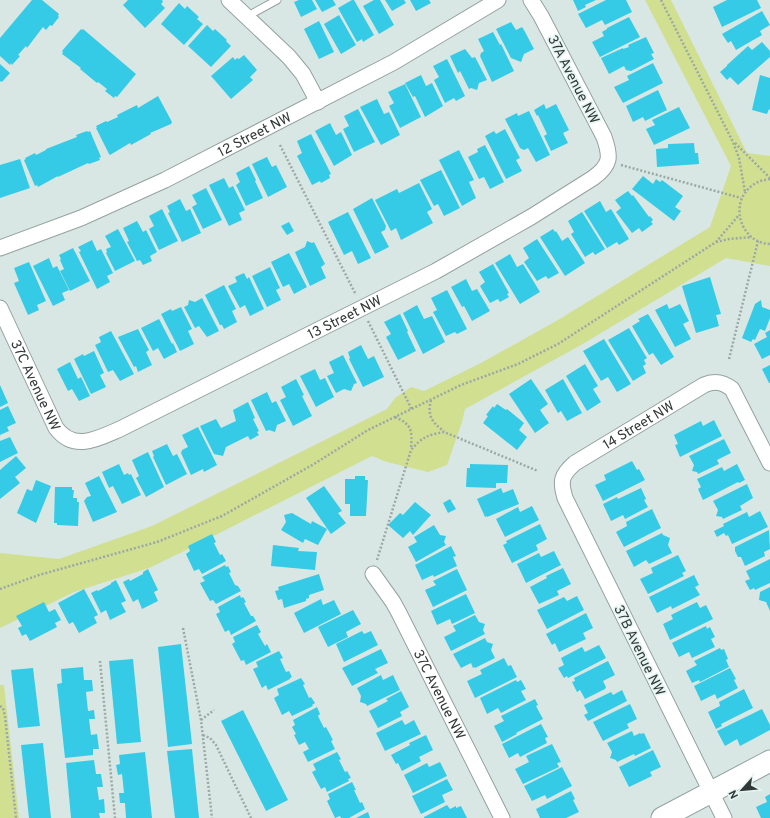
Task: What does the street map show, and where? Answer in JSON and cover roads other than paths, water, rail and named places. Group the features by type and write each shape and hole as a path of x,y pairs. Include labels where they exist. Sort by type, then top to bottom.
{"street":[{"path":"229,0 297,66 318,102"},
{"name":"12 Street NW","path":"0,248 57,228 141,192 400,59 498,0"},
{"name":"37A Avenue NW","path":"532,0 604,137 609,154 608,161"},
{"name":"13 Street NW","path":"65,438 73,441 87,442 120,429 436,271 524,221 593,178 600,173 608,161"},
{"name":"37C Avenue NW","path":"0,308 53,423 60,434 65,438"},
{"name":"14 Street NW","path":"561,481 564,474 575,463 710,382 717,382 732,389 770,463"},
{"name":"37B Avenue NW","path":"561,481 565,498 724,818"},
{"name":"37C Avenue NW","path":"373,574 394,602 502,818"},
{"path":"662,818 770,762"}],"lane":[{"path":"246,17 277,0"}]}
